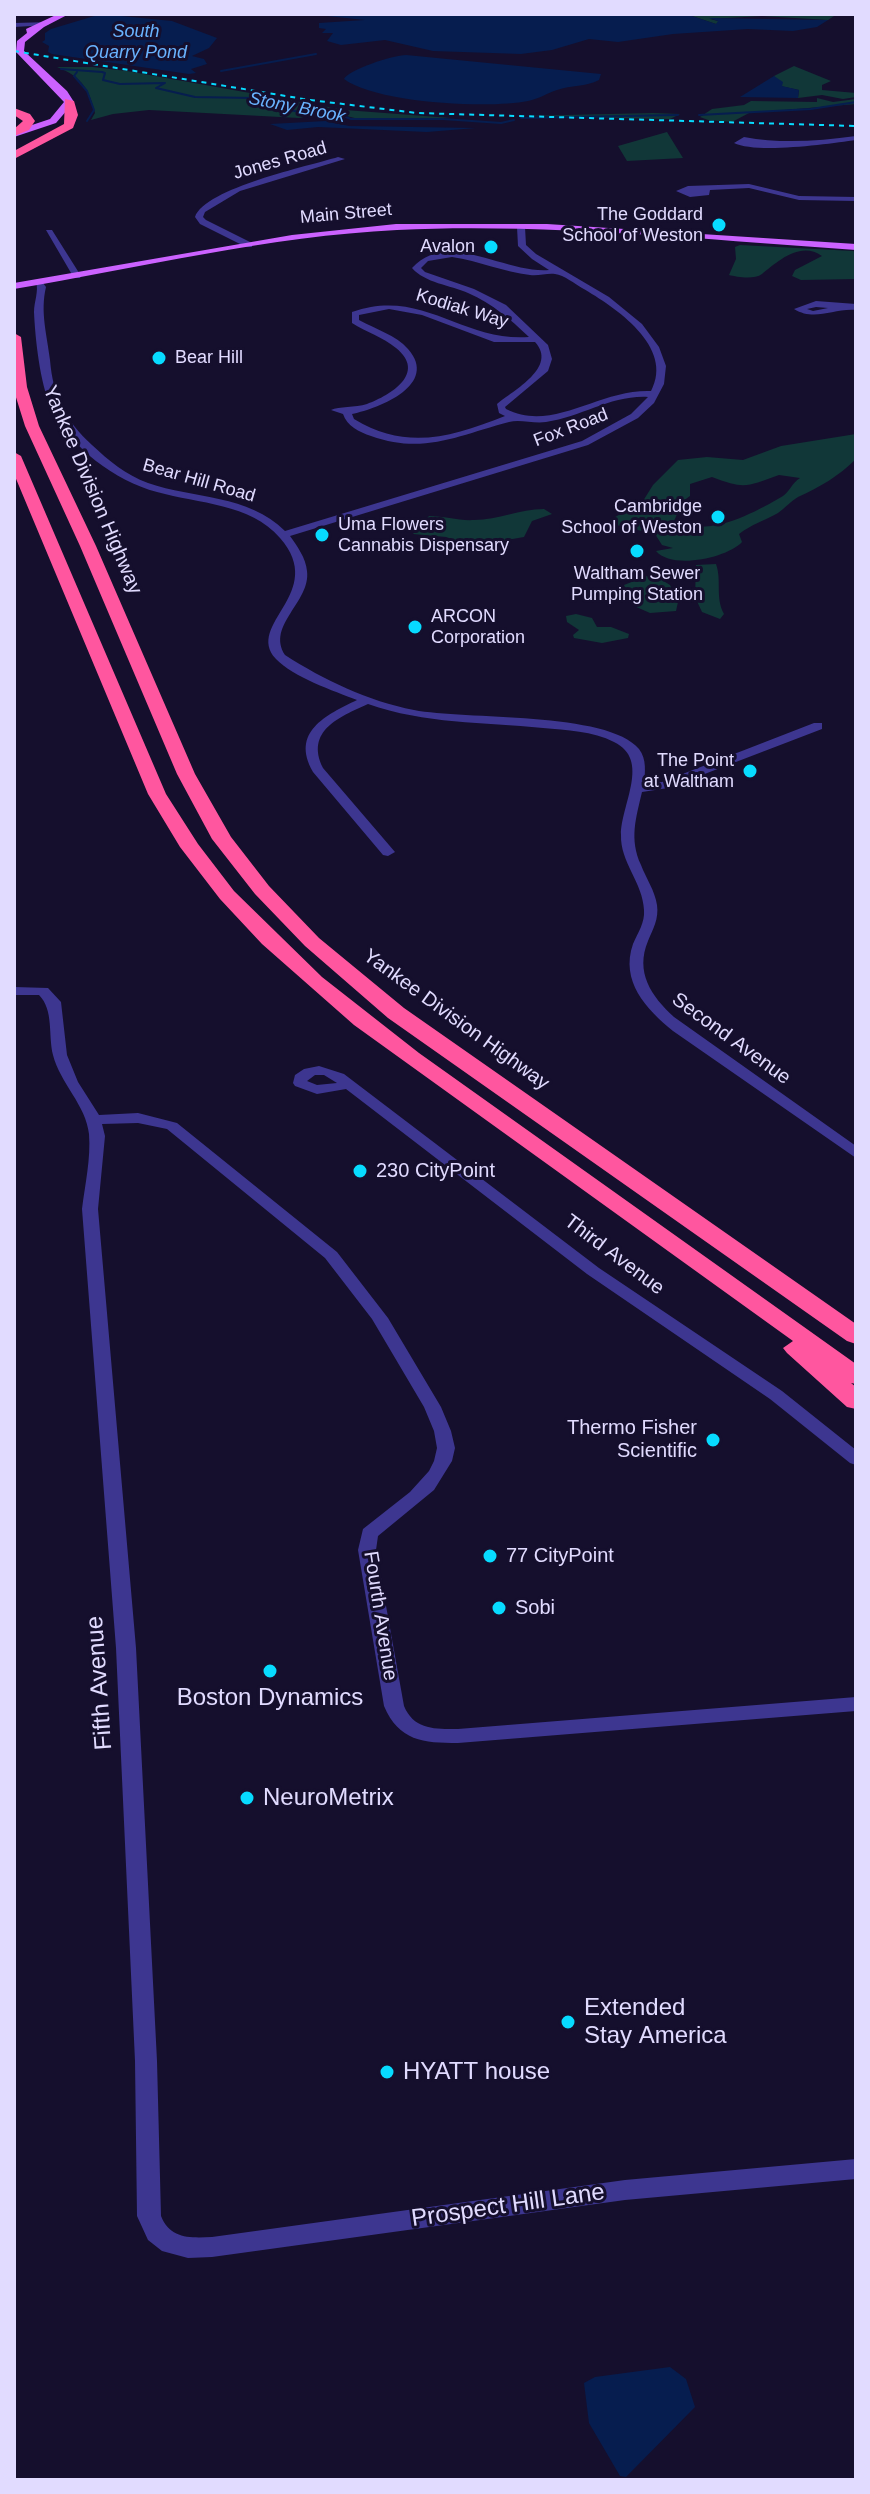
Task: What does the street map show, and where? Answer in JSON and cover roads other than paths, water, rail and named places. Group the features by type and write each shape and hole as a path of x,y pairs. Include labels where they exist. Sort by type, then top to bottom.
{"highway":[{"path":"14,156 69,126 72,115 69,101"},
{"path":"14,111 28,117 29,123 14,133"},
{"name":"Yankee Division Highway","path":"14,337 20,387 32,426 88,546 186,774 222,839 262,890 312,942 396,1013 856,1336"},
{"path":"14,456 149,778 187,844 227,895 293,962 372,1029 856,1376"},
{"path":"753,1302 809,1362 856,1401"}],"main road":[{"path":"14,37 65,14"},
{"path":"14,133 57,120 69,101 30,65 19,48 23,40 44,25"},
{"name":"Main Street","path":"14,286 249,245 368,229 526,227 856,247"}],"street":[{"path":"14,25 44,25"},
{"path":"769,144 856,138"},
{"name":"Jones Road","path":"249,245 205,223 200,213 222,195 341,159"},
{"path":"261,183 247,176 262,172 282,177"},
{"path":"706,188 752,186 799,198 856,199"},
{"path":"526,227 526,248 619,308 652,343 663,368 656,394 621,395 552,419 513,417 502,411 500,406 545,367 547,356 538,339 513,314 495,302 422,274 416,266 431,258 459,256 528,272 558,271"},
{"path":"49,232 77,276"},
{"name":"Bear Hill Road","path":"36,283 42,287 38,298 39,324 46,372 57,413 66,427 131,480 242,510 266,521 282,535 301,565 302,577 299,589 274,634 275,649 286,661 368,700 426,716 603,733 623,741 636,752 640,762 636,783"},
{"name":"Kodiak Way","path":"513,417 456,439 424,442 402,441 361,429 341,411 374,406 393,396 407,383 412,372 411,360 404,350 355,321 355,314 399,307 496,339 538,339"},
{"path":"837,308 856,307"},
{"name":"Fox Road","path":"282,535 585,443 625,423 656,394"},
{"path":"368,700 323,725 311,739 310,755 320,773 388,852"},
{"path":"636,783 659,787 818,726"},
{"name":"Second Avenue","path":"636,783 627,842 632,866 651,907 649,924 635,961 637,978 646,997 678,1028 856,1153"},
{"path":"14,991 43,991 54,1002 60,1055 94,1120"},
{"name":"Third Avenue","path":"347,1084 600,1276 776,1395 856,1459"},
{"name":"Fourth Avenue","path":"94,1120 138,1118 172,1126 311,1238 349,1273 439,1420 446,1450 434,1476 417,1497 369,1533 367,1550 394,1706 404,1726 424,1735 458,1736 856,1704"},
{"name":"Fifth Avenue","path":"94,1120 97,1153 90,1209 126,1648 146,2061 148,2208 150,2224 162,2239"},
{"name":"Prospect Hill Lane","path":"162,2239 180,2247 212,2247 625,2190 856,2169"}],"water":[{"name":"South Quarry Pond","path":"101,14 172,21 217,38 209,48 192,56 204,59 207,64 191,69 196,73 189,74 52,54 48,52 49,46 42,42 45,33 51,29"},
{"path":"308,14 686,14 716,24 718,21 709,18 828,20 817,27 793,31 748,29 673,34 618,42 589,39 552,50 521,54 433,51 385,40 341,45 327,41 333,33 322,33 326,29 319,28 319,23 365,20"},
{"path":"406,55 601,74 599,80 594,82 562,88 532,100 487,104 406,99 359,87 344,79 372,64"},
{"path":"774,76 783,82 782,86 799,90 798,98 740,97"},
{"path":"326,121 349,126 476,128 427,132 318,127 287,130 270,124"},
{"path":"670,2367 686,2379 695,2407 626,2477 620,2476 589,2423 584,2383 595,2377"}],"waterway":[{"path":"221,71 316,54"},
{"name":"Stony Brook","path":"61,69 102,72 105,73 103,80 120,84 165,83 156,88 195,97 253,98 266,105 304,113 335,113 351,119 443,119 501,123 514,120"},
{"path":"77,72 74,76 87,91 94,110 87,121"},
{"name":"Stony Brook","path":"699,115 811,109 856,102"},
{"name":"Stony Brook","path":"521,118 678,115"}],"railway":[{"path":"14,51 310,100 417,113 856,126"}],"place":[{"name":"The Goddard School of Weston","path":"719,225"},
{"name":"Avalon","path":"491,247"},
{"name":"Bear Hill","path":"159,358"},
{"name":"Cambridge School of Weston","path":"718,517"},
{"name":"Uma Flowers Cannabis Dispensary","path":"322,535"},
{"name":"Waltham Sewer Pumping Station","path":"637,551"},
{"name":"ARCON Corporation","path":"415,627"},
{"name":"The Point at Waltham","path":"750,771"},
{"name":"230 CityPoint","path":"360,1171"},
{"name":"Thermo Fisher Scientific","path":"713,1440"},
{"name":"77 CityPoint","path":"490,1556"},
{"name":"Sobi","path":"499,1608"},
{"name":"Boston Dynamics","path":"270,1671"},
{"name":"NeuroMetrix","path":"247,1798"},
{"name":"Extended Stay America","path":"568,2022"},
{"name":"HYATT house","path":"387,2072"}]}
